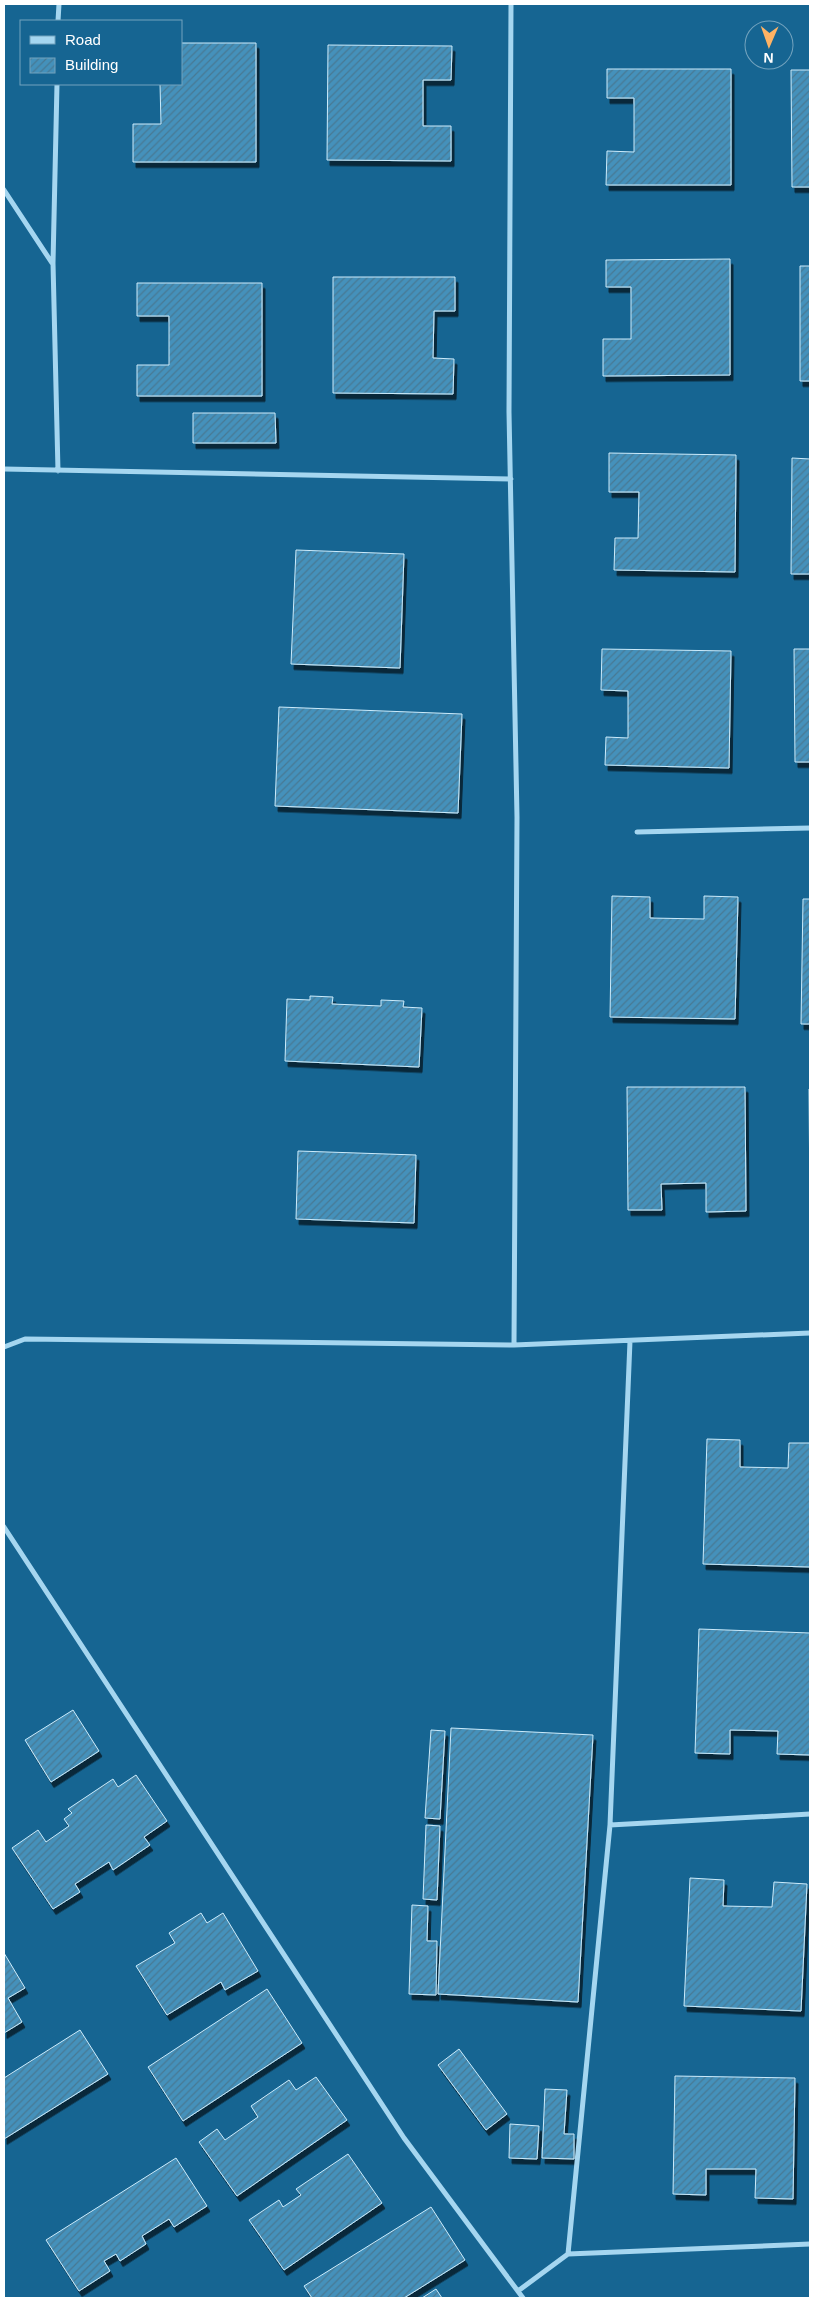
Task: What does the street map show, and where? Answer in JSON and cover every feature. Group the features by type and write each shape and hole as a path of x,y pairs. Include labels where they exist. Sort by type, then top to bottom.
{"street":[{"path":"58,20 59,4"},
{"path":"511,4 509,412 517,817 514,1345"},
{"path":"57,85 53,263 58,471"},
{"path":"4,190 53,263"},
{"path":"4,469 511,479"},
{"path":"637,832 810,828"},
{"path":"4,1347 25,1339 514,1345 810,1333"},
{"path":"568,2254 610,1825 630,1341"},
{"path":"4,1527 404,2138 523,2298"},
{"path":"610,1825 810,1814"},
{"path":"518,2291 568,2254 810,2244"}],"building":[{"path":"182,43 256,43 256,162 133,162 133,124 161,124 160,85 182,85"},
{"path":"328,45 452,46 451,80 423,80 423,126 451,126 451,161 327,160"},
{"path":"607,69 731,69 731,185 606,185 607,151 634,152 634,98 607,98"},
{"path":"791,70 810,70 810,187 792,187"},
{"path":"730,259 730,375 603,376 603,339 631,339 631,287 606,287 606,260"},
{"path":"800,266 810,266 810,381 800,381"},
{"path":"333,277 455,277 455,311 434,311 433,358 454,359 453,394 333,393"},
{"path":"137,283 262,283 262,396 137,396 137,365 169,365 169,316 137,316"},
{"path":"193,413 275,413 276,443 193,443"},
{"path":"609,453 736,455 735,572 614,570 615,538 638,538 639,492 609,492"},
{"path":"792,458 810,459 810,574 791,574"},
{"path":"296,550 404,554 400,668 291,664"},
{"path":"602,649 731,651 729,768 605,765 606,737 628,738 628,691 601,690"},
{"path":"794,649 810,649 810,762 795,762"},
{"path":"279,707 462,714 458,813 275,806"},
{"path":"612,896 650,897 650,918 704,919 704,896 738,897 735,1019 610,1017"},
{"path":"803,899 810,899 810,1024 801,1024"},
{"path":"310,996 333,997 332,1004 381,1006 381,1000 404,1001 403,1007 422,1008 419,1067 285,1061 287,999 310,1000"},
{"path":"627,1087 745,1087 746,1211 706,1212 706,1183 661,1184 662,1210 628,1210"},
{"path":"809,1089 810,1089 810,1208"},
{"path":"298,1151 416,1155 414,1223 296,1219"},
{"path":"707,1439 740,1440 740,1467 788,1468 789,1443 810,1443 810,1567 703,1564"},
{"path":"699,1629 810,1633 810,1755 777,1754 778,1731 730,1730 730,1754 695,1753"},
{"path":"73,1710 99,1751 51,1782 25,1740"},
{"path":"451,1728 593,1735 578,2002 438,1994"},
{"path":"431,1730 445,1731 440,1819 425,1818"},
{"path":"136,1775 167,1821 144,1837 150,1845 113,1870 109,1862 75,1884 80,1892 53,1909 12,1848 38,1830 46,1842 69,1826 64,1819 72,1813 68,1809 113,1779 118,1787"},
{"path":"426,1825 440,1826 437,1900 423,1899"},
{"path":"690,1878 724,1880 723,1906 772,1907 774,1882 807,1884 801,2011 684,2006"},
{"path":"412,1905 428,1906 427,1941 437,1941 436,1995 409,1994"},
{"path":"201,1913 207,1923 223,1913 258,1971 225,1990 221,1982 167,2015 136,1966 175,1943 169,1933"},
{"path":"4,1953 25,1988 8,1998 22,2022 4,2033"},
{"path":"267,1989 302,2043 183,2121 148,2067"},
{"path":"80,2030 108,2074 4,2139 4,2078"},
{"path":"459,2049 507,2114 486,2130 438,2065"},
{"path":"675,2076 795,2078 793,2199 755,2198 756,2169 706,2169 706,2195 673,2194"},
{"path":"316,2077 347,2120 237,2196 199,2142 217,2129 225,2140 258,2117 251,2106 289,2080 296,2090"},
{"path":"545,2089 567,2090 564,2134 574,2134 574,2159 542,2158"},
{"path":"510,2124 539,2126 537,2159 509,2158"},
{"path":"348,2154 382,2203 284,2270 249,2220 279,2200 283,2207 301,2195 296,2189"},
{"path":"176,2158 207,2206 174,2227 169,2219 142,2236 146,2244 120,2261 116,2254 104,2261 110,2271 79,2291 46,2240"},
{"path":"431,2207 465,2260 404,2298 312,2298 304,2286"},
{"path":"436,2289 442,2298 422,2298"}]}
